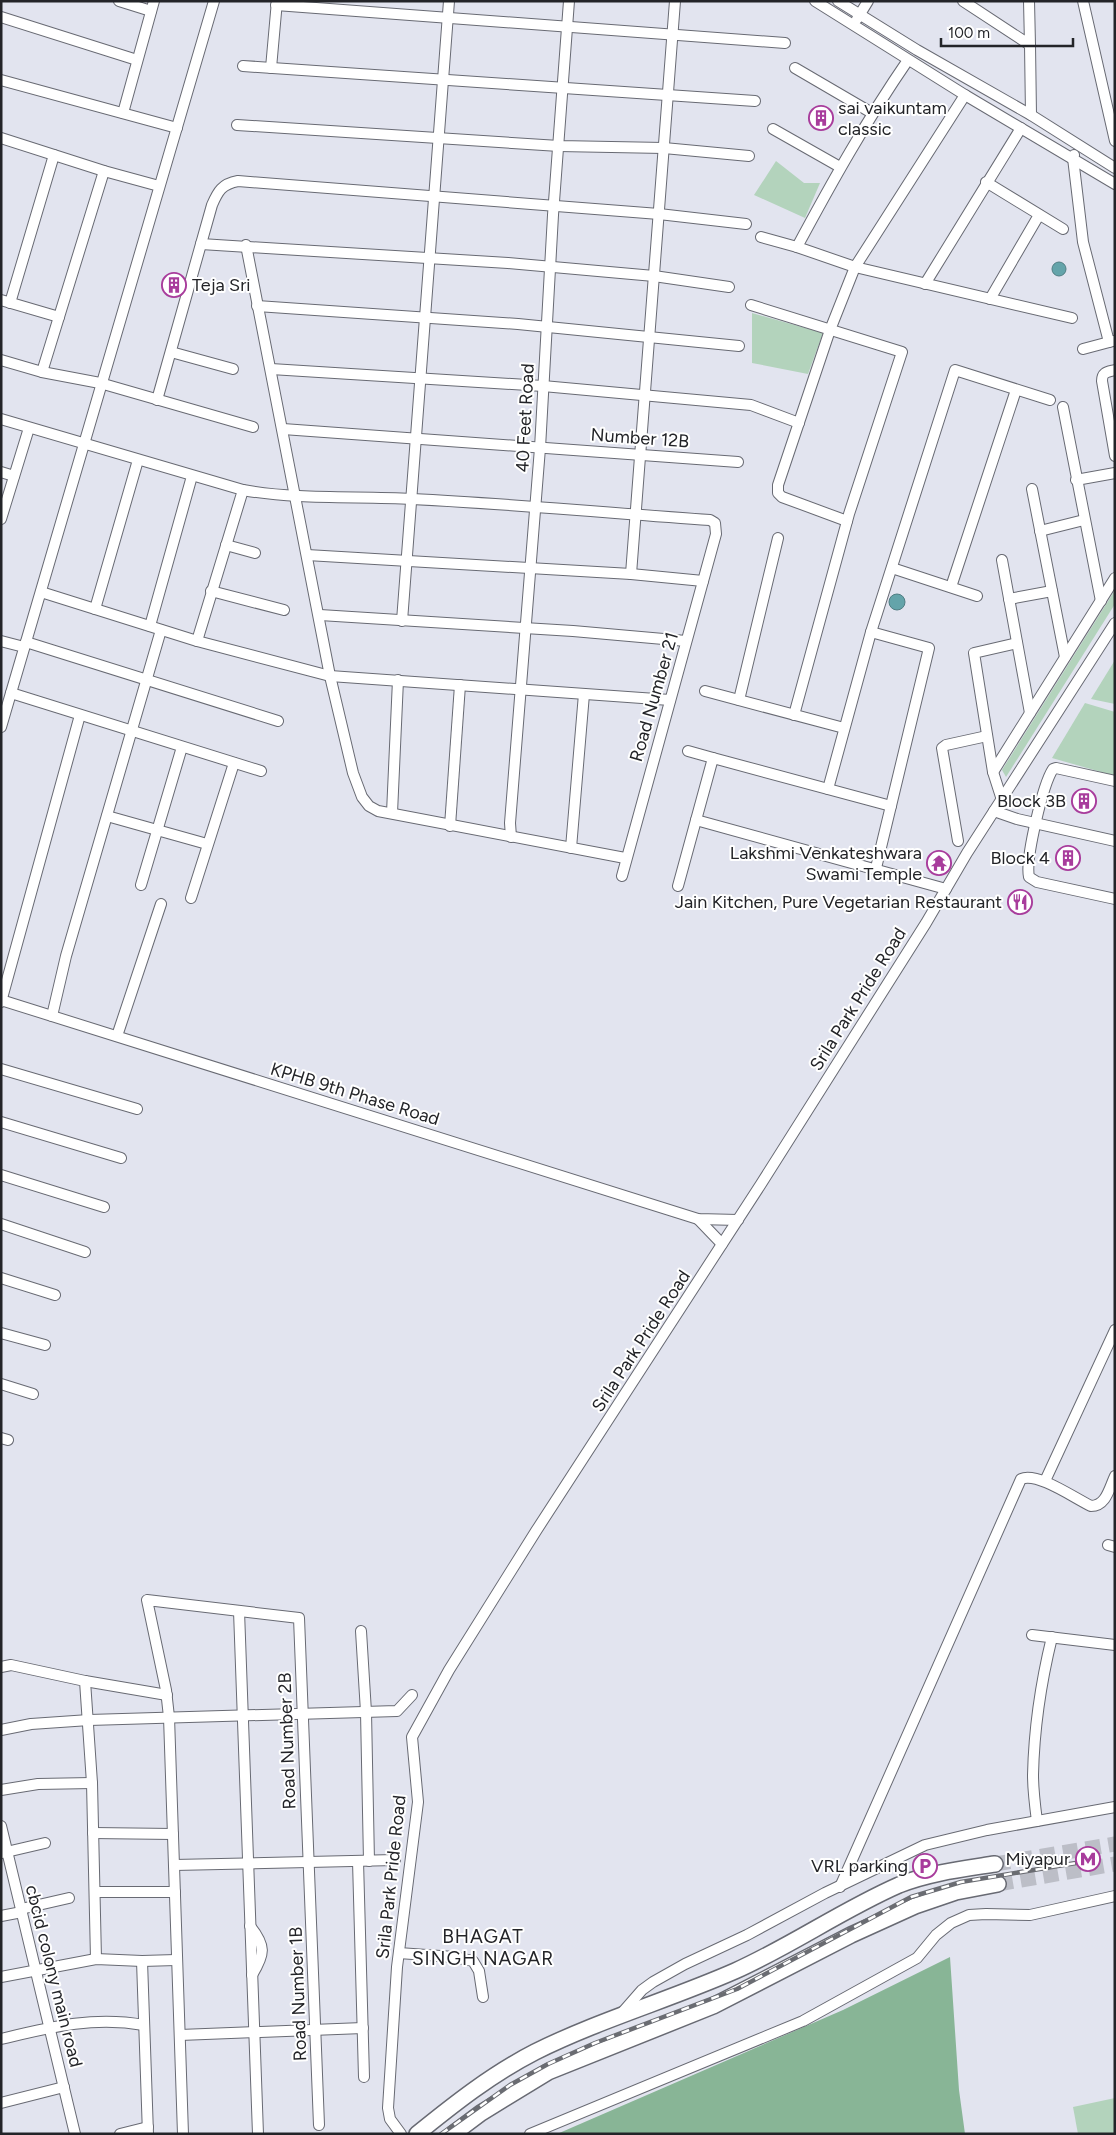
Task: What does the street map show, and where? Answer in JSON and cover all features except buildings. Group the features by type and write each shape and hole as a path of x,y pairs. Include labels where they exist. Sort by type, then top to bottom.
{"highway":[{"path":"417,2134 456,2103 505,2069 536,2052 619,2016 747,1965 900,1885 951,1871 995,1864"},
{"path":"453,2134 481,2113 548,2072 713,2006 851,1935 915,1906 956,1892 998,1884"},
{"path":"747,1965 757,1984"}],"street":[{"path":"119,1 152,6 123,113"},
{"path":"1,727 5,703 11,693 100,384 214,1"},
{"path":"402,621 424,318 436,198 449,1"},
{"name":"40 Feet Road","path":"511,837 510,823 540,448 546,327 569,1"},
{"path":"631,574 675,1"},
{"path":"815,1 965,95 1115,184"},
{"path":"838,1 917,50 1032,115 1115,168"},
{"path":"853,26 868,1"},
{"path":"963,1 1030,45"},
{"path":"1029,1 1032,115"},
{"path":"1082,1 1115,141"},
{"path":"272,68 276,3 785,43"},
{"path":"1,17 137,60"},
{"path":"797,247 840,167 872,113 908,60"},
{"path":"243,66 755,102"},
{"path":"795,68 872,113"},
{"path":"1,80 176,128"},
{"path":"847,521 782,497 778,493 778,485 830,330 855,267 965,95"},
{"path":"237,125 559,146 664,148 749,156"},
{"path":"925,284 986,182 1021,128"},
{"path":"773,130 840,167"},
{"path":"1,138 104,171 159,186"},
{"path":"1079,146 1073,158 1083,242 1112,342 1083,349"},
{"path":"54,155 6,302 59,317"},
{"path":"42,372 104,171"},
{"path":"157,400 217,192 228,183 238,181 659,214 746,224"},
{"path":"986,182 1063,230"},
{"path":"990,299 1039,215"},
{"path":"761,237 855,267 1072,318"},
{"path":"201,244 246,245 550,266 654,276 729,287"},
{"path":"246,245 320,616 330,676 353,773 362,797 369,806 378,811 625,858"},
{"path":"751,305 902,352 847,521 794,715"},
{"path":"257,306 546,327 739,346"},
{"path":"171,352 233,369"},
{"path":"1,360 42,372 100,384 253,428"},
{"path":"271,369 543,386 751,405 799,423"},
{"path":"828,789 871,632 955,370 1050,400"},
{"path":"1115,370 1102,376 1112,428 1115,456"},
{"path":"951,587 1016,390"},
{"path":"1063,407 1101,601"},
{"path":"1,419 192,476 269,495 411,499 636,515"},
{"path":"1,520 29,428"},
{"name":"Number 12B","path":"283,429 738,462"},
{"path":"95,609 138,460"},
{"path":"1,472 14,476"},
{"path":"1076,480 1115,473"},
{"path":"150,626 192,476"},
{"path":"1032,489 1065,657"},
{"path":"197,640 243,490"},
{"name":"Road Number 21","path":"622,876 625,858 703,581 716,528 715,523 710,520 636,515"},
{"path":"1040,531 1084,520"},
{"path":"739,700 778,538"},
{"path":"226,545 255,553"},
{"path":"307,555 631,574 703,581"},
{"path":"1002,560 1030,713"},
{"path":"892,568 977,596"},
{"path":"993,772 1115,578"},
{"path":"211,591 284,610"},
{"path":"1009,599 1052,591"},
{"path":"40,592 161,630 330,676 670,700"},
{"path":"320,616 526,628 686,641"},
{"name":"Srila Park Pride Road","path":"401,2134 390,2119 388,2108 399,1953 418,1802 412,1737 449,1670 526,1547 738,1220 994,811 1115,623"},
{"path":"52,1016 66,956 130,731 161,630"},
{"path":"871,632 930,648 876,868"},
{"path":"1,641 25,645 278,721"},
{"path":"1002,800 993,772 974,654 1017,643"},
{"path":"392,813 398,680"},
{"path":"450,826 460,685"},
{"path":"705,691 844,728"},
{"path":"11,693 182,748 261,771"},
{"path":"571,848 584,694"},
{"path":"1,1001 80,715"},
{"path":"958,841 942,748 946,745 987,736"},
{"path":"141,885 182,748"},
{"path":"688,751 891,806"},
{"path":"678,886 712,758"},
{"path":"191,898 234,763"},
{"path":"1115,781 1056,768 1053,769 1036,822 1027,868 1029,876 1037,882 1115,899"},
{"path":"994,811 1017,819 1115,841"},
{"path":"107,816 207,844"},
{"path":"696,820 770,842 876,868 946,889"},
{"path":"117,1036 161,904"},
{"name":"KPHB 9th Phase Road","path":"1,1001 698,1219 738,1220"},
{"path":"1,1069 137,1109"},
{"path":"1,1122 121,1158"},
{"path":"1,1175 104,1207"},
{"name":"KPHB 9th Phase Road","path":"698,1219 722,1244"},
{"path":"1,1224 86,1252"},
{"path":"1,1278 55,1295"},
{"path":"1045,1482 1115,1330"},
{"path":"1,1333 45,1345"},
{"path":"1,1384 33,1394"},
{"path":"840,1887 1021,1479 1027,1476 1045,1482 1091,1506 1098,1506 1103,1503 1115,1476"},
{"path":"183,2134 169,1717 167,1694 147,1600 239,1611 250,1926 260,1939 263,1948 262,1957 252,1975 258,2134"},
{"name":"Road Number 2B","path":"239,1611 299,1618 309,1862"},
{"path":"361,1631 366,1712 369,1861"},
{"path":"1032,1635 1115,1645"},
{"path":"1037,1821 1033,1776 1036,1731 1045,1665 1052,1637"},
{"path":"1,1667 11,1665 86,1681 167,1694"},
{"path":"86,1681 92,1783 96,1959"},
{"path":"1,1730 32,1724 88,1720 244,1717 397,1711 412,1695"},
{"path":"1,1790 38,1784 92,1783"},
{"path":"619,2016 642,1990 653,1982 825,1893 925,1845 987,1830 1115,1807"},
{"name":"cbcid colony main road","path":"1,1826 4,1852 22,1910 75,2134"},
{"path":"93,1833 173,1834"},
{"path":"4,1852 44,1843"},
{"path":"174,1864 395,1860"},
{"name":"Road Number 1B","path":"309,1862 319,2125"},
{"path":"358,1862 364,2077"},
{"path":"95,1892 175,1892"},
{"path":"530,2134 803,2021 917,1958 936,1936 952,1923 969,1915 1030,1915 1115,1896"},
{"path":"1,1916 69,1898"},
{"path":"399,1953 454,1956 473,1962 479,1971 483,1997"},
{"path":"1,1977 96,1959 176,1960"},
{"path":"120,2134 148,2130 142,1961"},
{"path":"1,2038 99,2020 120,2020 144,2025"},
{"path":"180,2035 363,2028"},
{"path":"1,2103 64,2087"}],"green space":[{"path":"776,161 804,183 820,183 805,218 754,195"},
{"path":"752,313 823,333 808,374 752,363"},
{"path":"1115,590 1115,604 1006,777 1002,770"},
{"path":"1115,660 1115,704 1091,699"},
{"path":"1085,703 1115,712 1115,776 1052,758"},
{"path":"950,1957 959,2090 965,2134 557,2134 843,2010"},
{"path":"1115,2098 1115,2134 1078,2134 1073,2107"}],"water":[{"path":"1056,262 1062,262 1066,269 1062,276 1056,276 1052,272 1052,266"},
{"path":"894,594 900,594 905,599 903,608 894,610 889,605 889,599"}],"tunnel":[{"path":"995,1864 1115,1844"},
{"path":"998,1884 1115,1864"}],"railway":[{"path":"441,2134 510,2085 548,2064 595,2043 737,1989 911,1897 961,1882 1088,1861"}],"place":[{"name":"sai vaikuntam classic","path":"821,118"},
{"name":"Teja Sri","path":"174,285"},
{"name":"Block 3B","path":"1084,801"},
{"name":"Block 4","path":"1068,858"},
{"name":"Lakshmi Venkateshwara Swami Temple","path":"939,863"},
{"name":"Jain Kitchen, Pure Vegetarian Restaurant","path":"1020,902"},
{"name":"Miyapur","path":"1088,1859"},
{"name":"VRL parking","path":"925,1866"}],"district":[{"name":"BHAGAT SINGH NAGAR","path":"483,1947"}]}
